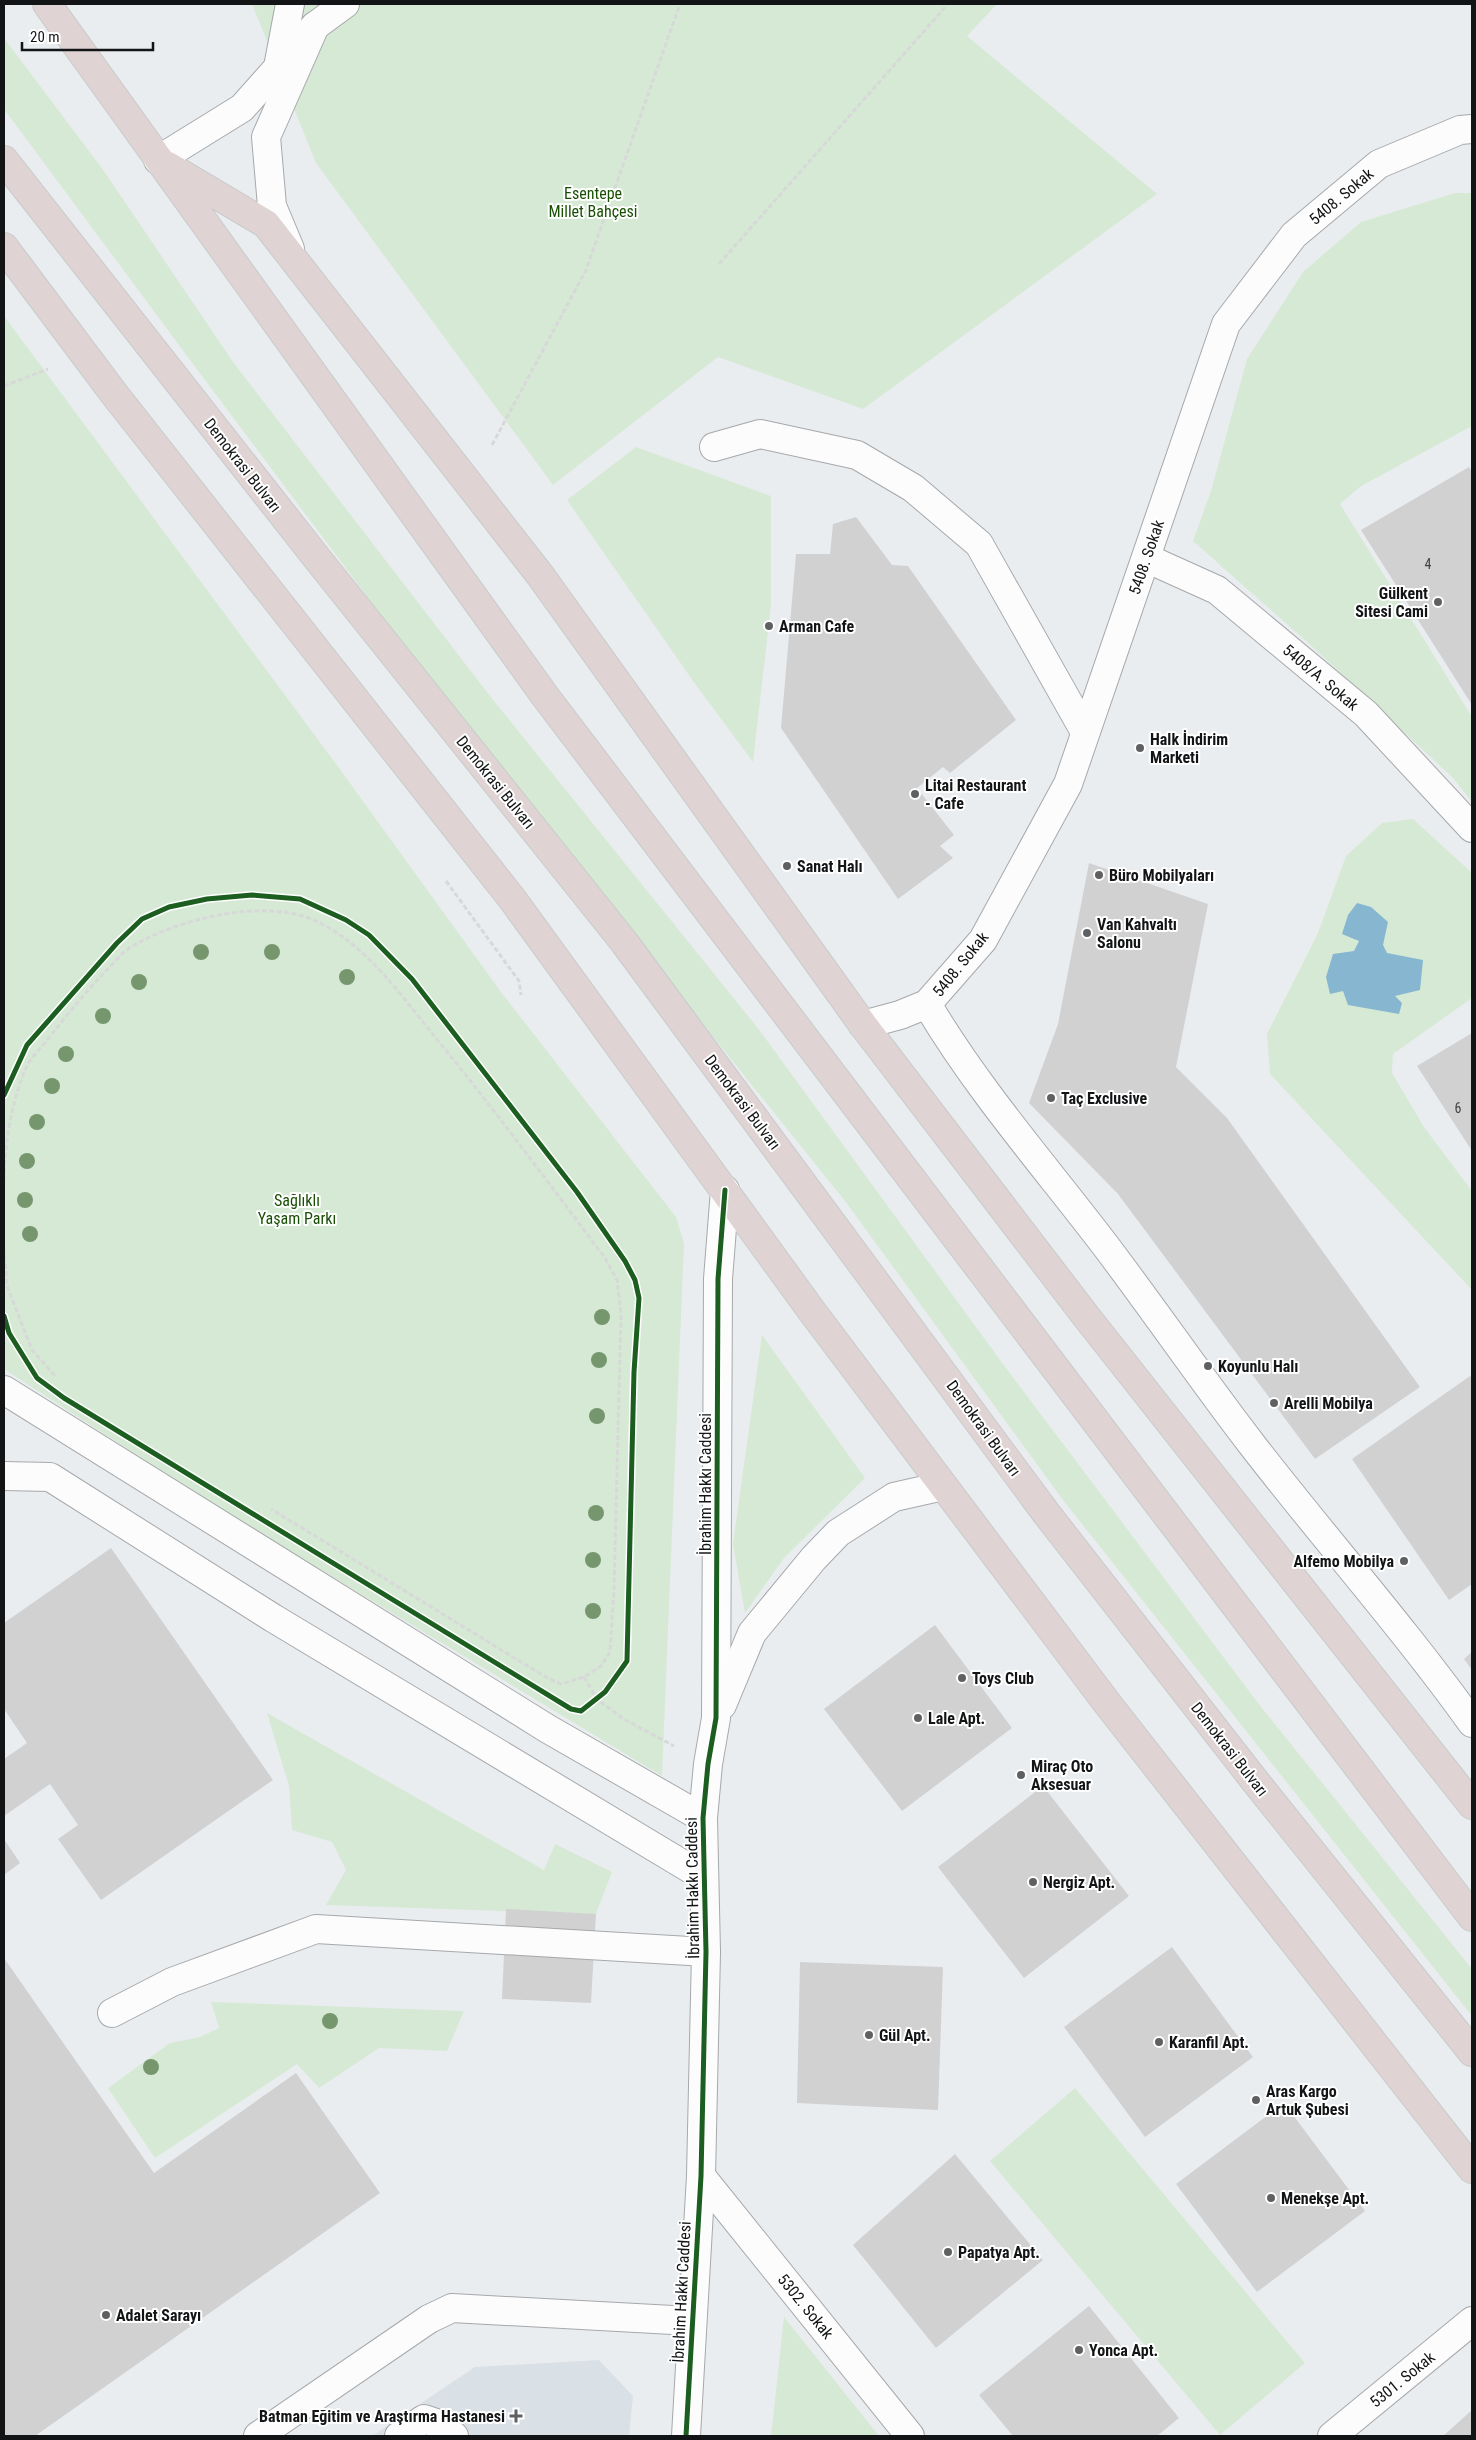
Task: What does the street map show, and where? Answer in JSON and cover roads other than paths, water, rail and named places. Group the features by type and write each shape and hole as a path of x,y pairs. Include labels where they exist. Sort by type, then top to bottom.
{"highway":[{"path":"47,4 545,696 1472,1917"},
{"name":"Demokrasi Bulvarı","path":"4,160 316,557 624,942 1046,1513 1261,1789 1472,2052"},
{"path":"158,160 266,224 540,575 863,1024 1091,1323 1472,1805"},
{"path":"4,247 115,395 513,900 943,1486 1107,1703 1472,2169"}],"street":[{"path":"278,67 290,4"},
{"path":"158,160 242,108 315,26 345,4"},
{"path":"297,265 272,206 266,137 315,26"},
{"name":"5408. Sokak","path":"863,1024 900,1015 928,1004 982,940 1068,784 1226,324 1294,235 1379,164 1460,130 1472,129"},
{"path":"714,448 760,434 857,455 913,488 979,544 1085,732"},
{"name":"5408/A. Sokak","path":"1146,558 1218,590 1366,714 1472,828"},
{"path":"928,1004 950,1042 999,1110 1105,1245 1252,1445 1428,1662 1472,1723"},
{"name":"İbrahim Hakkı Caddesi","path":"686,2436 691,2321 701,2176 706,1952 703,1818 708,1764 716,1718 718,1279 725,1190"},
{"path":"4,1390 548,1729 703,1818"},
{"path":"4,1476 50,1477 273,1618 704,1877"},
{"path":"716,1718 752,1633 832,1540 894,1497 943,1486"},
{"path":"112,2013 172,1982 316,1929 706,1952"},
{"name":"5302. Sokak","path":"701,2176 910,2436"},
{"path":"258,2436 429,2319 452,2308 691,2321"},
{"name":"5301. Sokak","path":"1332,2436 1472,2321"},
{"path":"399,2436 424,2419 442,2425 454,2436"}],"water":[{"path":"1357,903 1371,907 1388,922 1383,945 1387,953 1423,960 1420,990 1395,996 1402,1003 1399,1014 1348,1005 1343,991 1330,994 1326,977 1333,954 1354,951 1359,941 1342,934 1348,915"}],"place":[{"name":"Gülkent Sitesi Cami","path":"1438,602"},
{"name":"Arman Cafe","path":"769,626"},
{"name":"Halk İndirim Marketi","path":"1140,748"},
{"name":"Litai Restaurant - Cafe","path":"915,794"},
{"name":"Sanat Halı","path":"787,866"},
{"name":"Büro Mobilyaları","path":"1099,875"},
{"name":"Van Kahvaltı Salonu","path":"1087,933"},
{"name":"Taç Exclusive","path":"1051,1098"},
{"name":"Koyunlu Halı","path":"1208,1366"},
{"name":"Arelli Mobilya","path":"1274,1403"},
{"name":"Alfemo Mobilya","path":"1404,1561"},
{"name":"Toys Club","path":"962,1678"},
{"name":"Lale Apt.","path":"918,1718"},
{"name":"Miraç Oto Aksesuar","path":"1021,1775"},
{"name":"Nergiz Apt.","path":"1033,1882"},
{"name":"Gül Apt.","path":"869,2035"},
{"name":"Karanfil Apt.","path":"1159,2042"},
{"name":"Aras Kargo Artuk Şubesi","path":"1256,2100"},
{"name":"Menekşe Apt.","path":"1271,2198"},
{"name":"Papatya Apt.","path":"948,2252"},
{"name":"Adalet Sarayı","path":"106,2315"},
{"name":"Yonca Apt.","path":"1079,2350"},
{"name":"Batman Eğitim ve Araştırma Hastanesi","path":"516,2416"}],"park label":[{"name":"Esentepe Millet Bahçesi","path":"593,202"},
{"name":"Sağlıklı Yaşam Parkı","path":"297,1209"}]}
